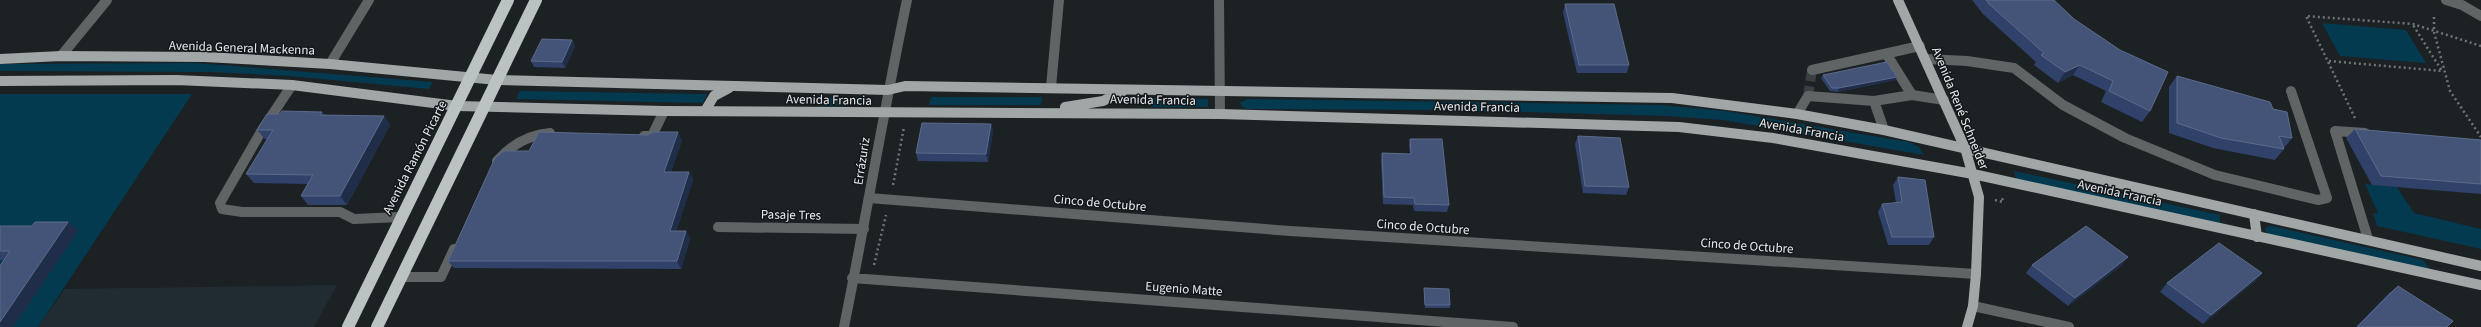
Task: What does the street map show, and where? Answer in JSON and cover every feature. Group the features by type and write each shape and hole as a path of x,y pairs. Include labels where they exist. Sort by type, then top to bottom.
{"highway":[{"name":"Avenida Ramón Picarte","path":"348,327 400,217 457,106 477,78 508,0"},
{"path":"377,327 536,0"}],"main road":[{"name":"Avenida René Schneider","path":"1898,0 1965,148 1974,174 1979,212 1973,306 1967,327"},
{"name":"Avenida General Mackenna","path":"0,59 61,56 205,57 330,64 477,78"},
{"name":"Avenida Francia","path":"477,78 497,80 888,90 905,86 1051,87 1123,91 1220,91 1672,98 1797,114 1884,130 2368,239 2481,266"},
{"path":"0,81 176,80 292,85 457,106"},
{"path":"705,111 708,103 717,93 733,86"},
{"path":"1037,112 1104,100 1123,91"},
{"name":"Avenida Francia","path":"457,106 664,111 1220,114 1679,127 1773,138 1974,174 2481,285"},
{"path":"2254,214 2257,237"},
{"path":"2454,260 2459,279"}],"street":[{"path":"61,56 107,0"},
{"path":"330,64 369,0"},
{"name":"Errázuriz","path":"844,327 852,278 864,229 883,113 907,0"},
{"path":"1051,87 1058,0"},
{"path":"1219,0 1220,114"},
{"path":"2446,0 2462,3 2481,16"},
{"path":"1812,70 1886,56 1920,46"},
{"path":"1886,56 1912,95"},
{"path":"1926,59 1967,61 2014,68 2063,105 2125,138 2215,175 2318,200 2327,198 2291,92"},
{"path":"292,85 262,130 220,203 222,209 242,212 340,212 354,219 400,217"},
{"path":"1797,114 1808,96 1874,101 1912,95 1944,100"},
{"path":"1874,101 1884,130"},
{"path":"636,135 652,136 664,111"},
{"path":"2368,239 2335,131 2378,134"},
{"path":"492,170 501,156 518,142 543,133 559,134"},
{"name":"Cinco de Octubre","path":"869,198 1290,231 1976,274"},
{"name":"Pasaje Tres","path":"718,227 864,229"},
{"path":"402,277 441,277 458,241"},
{"name":"Eugenio Matte","path":"852,278 1513,327"},
{"path":"1973,306 2069,327"}],"path":[{"path":"2362,133 2329,61 2306,16 2413,24 2481,46"},
{"path":"2434,17 2434,32 2450,91 2481,137"},
{"path":"2329,61 2442,71 2413,24"}],"shaded area":[{"path":"2322,23 2406,30 2426,63 2340,56"},
{"path":"196,63 433,82 429,89 289,76 210,72 0,71 0,64"},
{"path":"520,91 707,94 703,103 516,99"},
{"path":"0,94 192,94 38,327 0,327"},
{"path":"863,97 861,105 820,106 822,98"},
{"path":"931,97 1042,97 1041,105 929,105"},
{"path":"1152,98 1208,99 1208,107 1151,107"},
{"path":"1247,99 1661,105 1725,111 1909,142 1919,147 1924,155 1723,120 1667,116 1449,110 1247,109 1242,107 1240,103"},
{"path":"2014,171 2220,215 2220,223 2016,179"},
{"path":"2365,184 2397,187 2414,213 2481,229 2481,249 2377,226 2373,213 2378,213"},
{"path":"2272,226 2423,260 2429,268 2427,271 2272,237 2265,231 2266,227"},
{"path":"337,285 314,327 38,327 65,289"}],"building":[{"path":"1986,0 2054,0 2074,19 2120,50 2168,72 2150,111 2109,91 2113,81 2080,65 2065,72 2041,55 2044,53"},
{"path":"1565,4 1614,4 1629,65 1579,65"},
{"path":"542,39 572,40 562,62 531,61"},
{"path":"1887,62 1897,77 1832,88 1823,75"},
{"path":"2177,76 2270,102 2273,109 2287,112 2292,138 2279,136 2284,149 2221,138 2177,123"},
{"path":"282,111 322,112 320,115 384,116 340,196 301,196 313,175 246,174 273,130 257,130 267,114 280,114"},
{"path":"922,123 991,124 986,154 916,153"},
{"path":"2355,129 2481,140 2481,184 2381,176"},
{"path":"539,132 648,135 653,132 678,132 664,172 689,172 670,231 686,231 677,261 448,261 495,158 504,151 529,151"},
{"path":"1578,136 1620,138 1629,187 1585,186"},
{"path":"1410,139 1442,139 1449,205 1415,204 1414,198 1384,197 1382,153 1411,154"},
{"path":"1898,177 1925,180 1934,237 1892,237 1882,204 1902,202"},
{"path":"35,222 68,222 0,322 0,266 10,251 0,251 0,226 32,226"},
{"path":"2086,226 2128,257 2075,298 2032,265"},
{"path":"2219,243 2262,273 2211,315 2167,283"},
{"path":"2398,286 2453,321 2447,327 2357,327"},
{"path":"1424,288 1449,289 1450,305 1425,305"}],"tunnel":[{"path":"1808,96 1812,70"}]}
